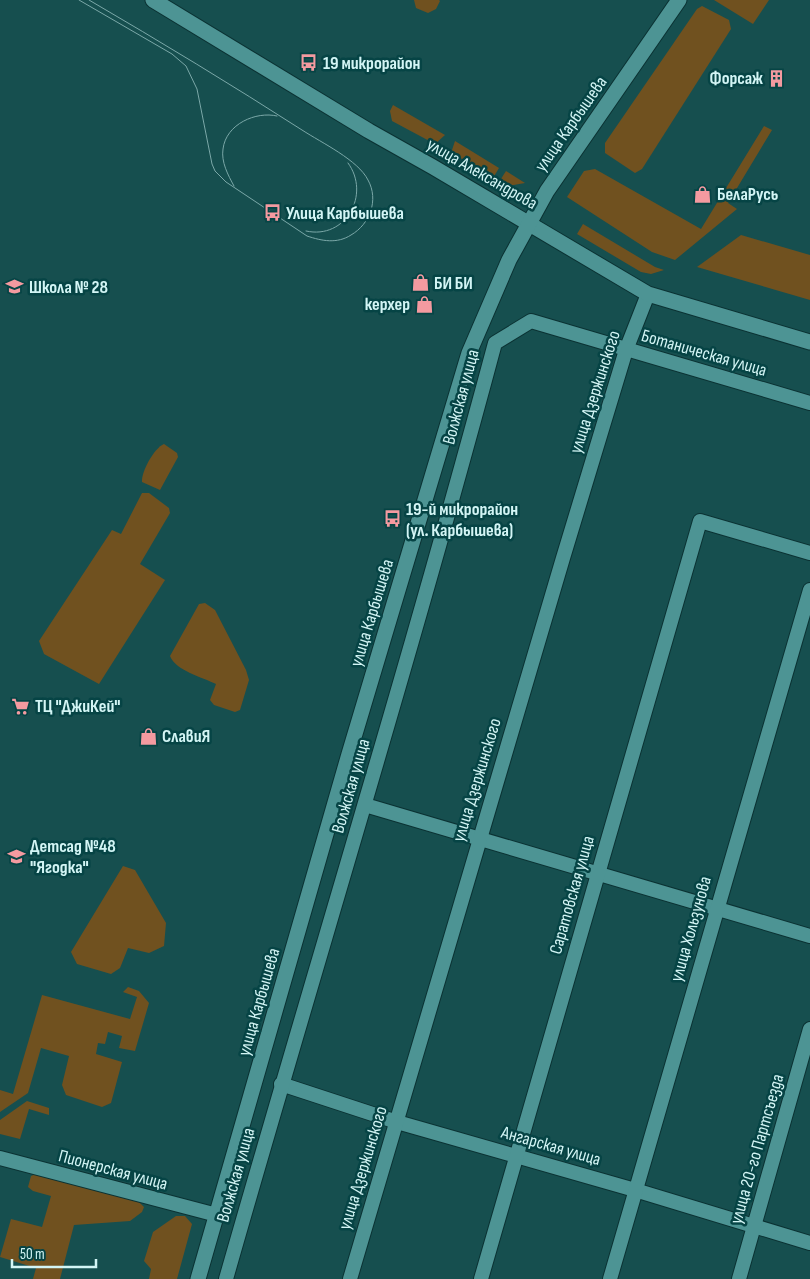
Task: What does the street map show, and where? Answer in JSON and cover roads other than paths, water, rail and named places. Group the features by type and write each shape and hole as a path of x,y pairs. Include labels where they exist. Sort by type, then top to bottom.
{"street":[{"name":"улица Александрова","path":"153,0 369,131 648,294 810,342"},
{"name":"улица Карбышева","path":"198,1279 449,416 472,345 509,260 547,191 679,0"},
{"name":"улица Дзержинского","path":"350,1279 479,839 626,350 648,294"},
{"name":"Ботаническая улица","path":"531,321 810,403"},
{"name":"Волжская улица","path":"226,1279 365,805 456,488 495,343 531,321"},
{"name":"Саратовская улица","path":"481,1279 700,521 810,553"},
{"name":"улица Хользунова","path":"610,1279 716,908 810,590"},
{"path":"365,805 810,936"},
{"name":"улица 20-го Партсъезда","path":"739,1279 810,1029"},
{"name":"Ангарская улица","path":"282,1084 397,1122 635,1190 810,1244"},
{"name":"Пионерская улица","path":"0,1158 217,1216"}],"tram line":[{"path":"79,0 172,54 186,66 197,89 212,164 215,171 226,182 307,236 313,238 329,241 340,240 351,235 363,225 371,211 373,195 368,180 348,159 223,80 89,0"},
{"path":"234,186 227,173 223,159 225,140 236,126 243,121 260,116 277,116"},
{"path":"306,231 320,232 333,229 343,222 351,212 357,188 354,175 348,163"}],"place":[{"name":"19 микрорайон","path":"309,63"},
{"name":"Форсаж","path":"777,78"},
{"name":"БелаРусь","path":"703,194"},
{"name":"Улица Карбышева","path":"272,213"},
{"name":"БИ БИ","path":"420,283"},
{"name":"Школа № 28","path":"15,287"},
{"name":"керхер","path":"424,304"},
{"name":"19-й микрорайон (ул. Карбышева)","path":"392,519"},
{"name":"ТЦ \"ДжиКей\"","path":"21,706"},
{"name":"СлавиЯ","path":"148,736"},
{"name":"Детсад №48 \"Ягодка\"","path":"16,856"}]}
